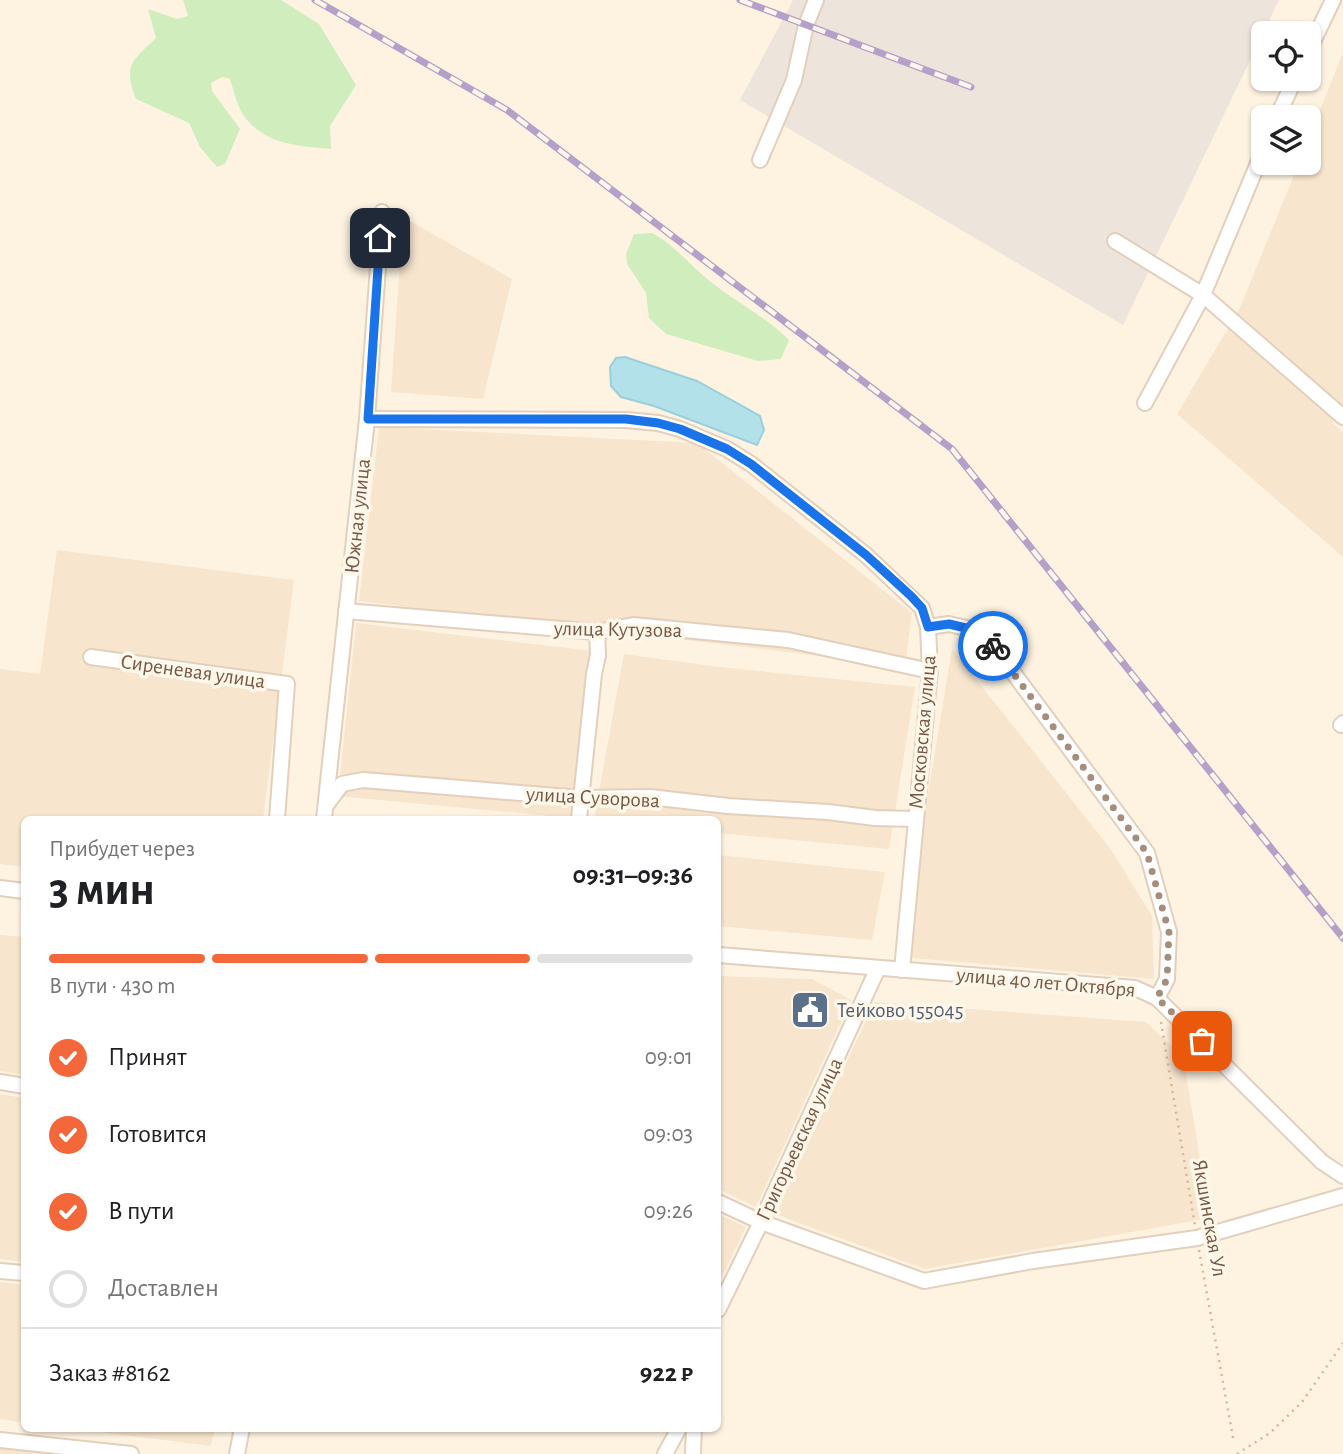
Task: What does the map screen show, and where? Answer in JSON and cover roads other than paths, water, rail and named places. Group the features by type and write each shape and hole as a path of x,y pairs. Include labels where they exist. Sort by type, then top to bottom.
{"street":[{"path":"760,160 794,80 806,25 817,0"},
{"path":"1321,25 1333,0"},
{"path":"1144,403 1203,295 1253,175"},
{"name":"Южная улица","path":"325,813 368,419 382,212"},
{"path":"1115,241 1203,295 1343,417"},
{"name":"Московская улица","path":"368,419 626,419 680,429 727,449 751,464 866,555 911,596 922,608 928,627 930,671 902,970"},
{"name":"улица Кутузова","path":"346,611 597,632 633,625 788,640 930,671"},
{"path":"928,627 949,624 983,632 1147,853 1169,932 1167,979 1157,998"},
{"path":"579,816 598,655 597,632"},
{"name":"Сиреневая улица","path":"91,657 287,684 277,816"},
{"name":"улица Суворова","path":"325,813 342,784 363,780 582,799 650,797 728,806 915,819"},
{"name":"улица 40 лет Октября","path":"721,956 1135,988 1157,998 1322,1162 1343,1176"},
{"name":"Григорьевская улица","path":"721,1304 878,968"},
{"path":"0,1082 21,1086"},
{"path":"721,1203 761,1222 924,1280 1033,1261 1197,1238 1343,1196"},
{"path":"0,1271 21,1273"},
{"path":"237,1454 241,1432"},
{"path":"666,1454 677,1432"},
{"path":"692,1454 694,1432"},
{"path":"0,1440 131,1454"}],"water":[{"path":"625,357 697,381 760,416 764,430 757,445 654,406 621,397 611,386 610,367 616,358"}],"railway":[{"path":"315,0 507,110 952,449 1343,938"},
{"path":"740,0 971,87"}],"place":[{"name":"Тейково 155045","path":"810,1010"}]}
